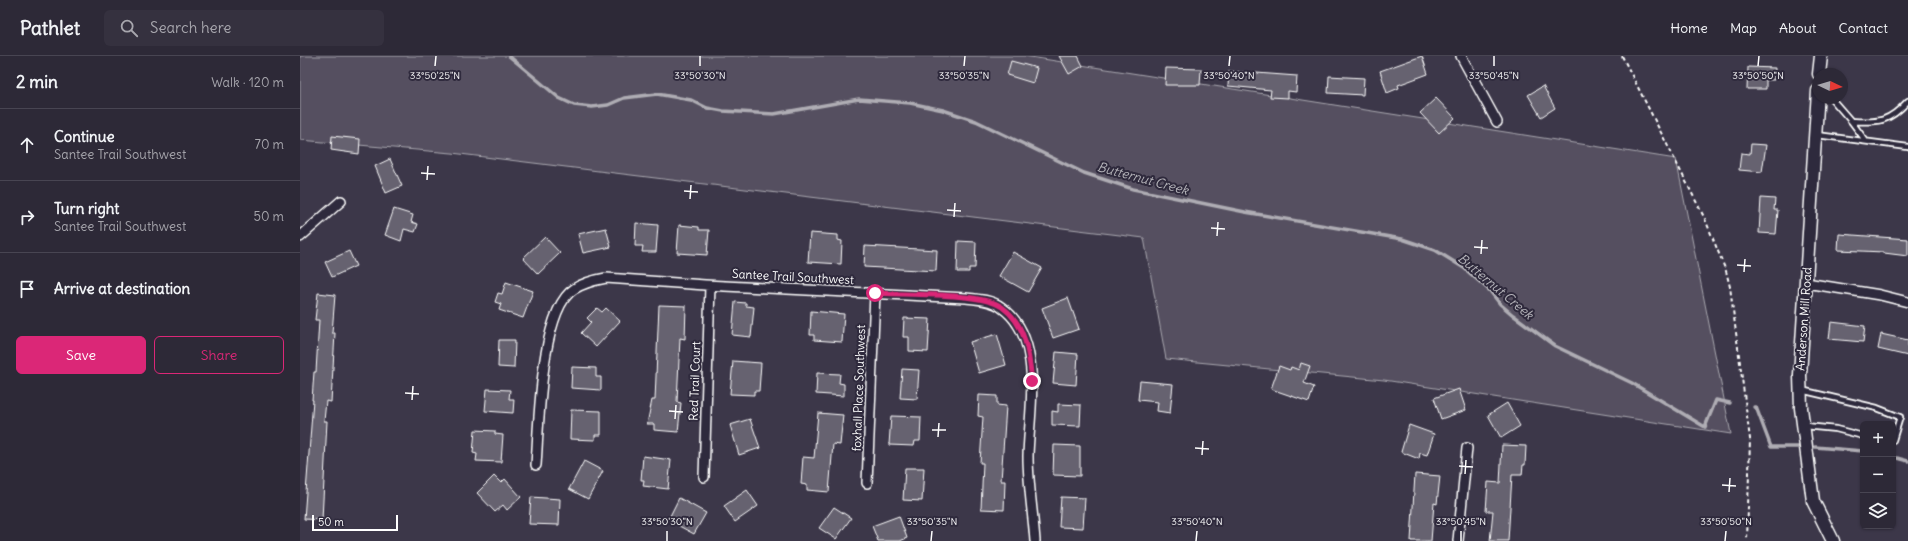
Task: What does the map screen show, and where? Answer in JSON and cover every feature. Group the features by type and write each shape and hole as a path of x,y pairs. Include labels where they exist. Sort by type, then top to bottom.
{"street":[{"path":"1461,56 1497,122"},
{"path":"1820,68 1821,56"},
{"name":"Anderson Mill Road","path":"1817,104 1815,166 1806,283 1801,390 1803,426 1813,501 1833,541"},
{"path":"300,237 341,201"},
{"name":"Santee Trail Southwest","path":"536,465 543,376 555,313 573,289 592,281 606,278 710,286 875,293 982,300 1001,306 1015,320 1023,334 1030,361 1032,381 1028,458 1035,541"},
{"path":"1806,283 1880,295 1908,302"},
{"name":"Red Trail Court","path":"704,477 710,286"},
{"name":"foxhall Place Southwest","path":"868,483 875,293"},
{"path":"1458,541 1467,448"}],"lane":[{"path":"1852,121 1874,123 1896,114 1908,101"},
{"path":"1836,104 1852,121 1865,140"},
{"path":"1815,134 1908,147"},
{"path":"1801,390 1877,408 1900,417 1896,430"},
{"path":"1803,426 1836,429 1860,435"}],"path":[{"path":"1622,56 1705,219 1726,271 1730,287 1750,439 1747,541"}],"shaded area":[{"path":"300,56 1024,56 1676,159 1731,434 1384,380 1166,359 1144,238 452,153 300,140"}],"building":[{"path":"1059,56 1078,56 1083,66 1069,74"},
{"path":"1422,56 1428,74 1398,85 1399,88 1387,93 1380,71"},
{"path":"1011,61 1037,68 1033,83 1007,75"},
{"path":"1748,67 1775,68 1774,80 1766,80 1766,89 1747,89"},
{"path":"1166,68 1201,69 1200,85 1165,85"},
{"path":"1229,71 1297,76 1296,92 1288,91 1288,98 1270,97 1271,90 1228,86"},
{"path":"1329,76 1364,78 1363,95 1328,93"},
{"path":"1543,86 1555,108 1541,117 1528,95"},
{"path":"1436,98 1455,118 1439,133 1420,113"},
{"path":"332,136 360,139 359,154 331,150"},
{"path":"1751,144 1766,145 1762,172 1739,170 1741,153 1750,154"},
{"path":"390,159 402,186 386,193 375,166"},
{"path":"1761,198 1775,199 1774,210 1778,210 1776,234 1759,233"},
{"path":"394,209 413,215 411,222 418,224 415,232 404,229 401,241 385,235"},
{"path":"636,223 658,225 656,252 642,252 643,246 635,246"},
{"path":"679,225 699,227 699,230 709,230 707,255 677,253"},
{"path":"606,228 611,247 583,253 578,234"},
{"path":"810,233 838,235 838,240 842,241 841,264 808,262"},
{"path":"1839,234 1908,239 1908,256 1884,252 1838,250"},
{"path":"545,237 560,253 538,274 523,258"},
{"path":"958,241 976,242 975,268 969,268 969,272 957,272"},
{"path":"865,246 937,250 936,271 864,267"},
{"path":"349,251 356,266 332,277 325,262"},
{"path":"1013,252 1042,268 1028,292 999,276"},
{"path":"506,282 533,291 523,318 499,310 501,304 495,302 498,293 502,294"},
{"path":"318,293 335,295 332,333 335,333 331,402 326,401 324,421 327,421 322,520 304,519 314,372 316,372 319,320 315,320"},
{"path":"1068,298 1079,329 1053,338 1042,308"},
{"path":"735,302 746,303 746,306 754,307 751,337 732,335"},
{"path":"659,305 686,306 685,339 680,338 677,402 681,403 678,432 654,430 654,424 647,424 652,400 655,400"},
{"path":"597,308 602,312 606,308 620,321 596,347 581,333 591,322 587,318"},
{"path":"811,311 844,314 842,342 814,340 814,335 810,335"},
{"path":"904,318 930,319 928,352 909,351 909,337 903,337"},
{"path":"1831,322 1865,326 1863,342 1829,339"},
{"path":"997,334 1006,365 979,373 970,342"},
{"path":"1881,334 1908,340 1908,356 1878,349"},
{"path":"499,340 515,340 514,368 498,367"},
{"path":"1056,352 1078,354 1076,385 1053,383"},
{"path":"733,361 761,363 759,391 754,391 754,395 730,394"},
{"path":"1301,363 1310,366 1304,383 1314,387 1309,402 1271,389 1279,366 1290,370 1291,367 1299,370"},
{"path":"572,367 596,368 596,377 601,377 601,390 571,388"},
{"path":"902,369 919,370 917,399 900,398"},
{"path":"817,373 840,374 839,383 844,384 844,396 816,394"},
{"path":"1140,381 1173,384 1170,413 1157,411 1158,402 1138,400"},
{"path":"487,389 510,390 509,399 514,399 513,413 485,411"},
{"path":"1459,389 1466,410 1441,419 1434,398"},
{"path":"979,395 997,396 997,405 1006,406 1001,481 1005,481 1004,510 981,509 983,463 980,463 983,417 978,416"},
{"path":"1507,403 1520,426 1501,438 1488,415"},
{"path":"1058,404 1081,405 1080,426 1052,425 1052,411 1058,412"},
{"path":"571,410 601,411 601,435 595,435 595,440 570,439"},
{"path":"818,413 843,415 840,445 833,444 829,492 807,490 807,485 801,484 803,457 814,458"},
{"path":"891,416 921,417 920,441 915,441 914,446 889,445"},
{"path":"750,419 760,448 739,455 730,425"},
{"path":"1409,425 1434,434 1427,455 1420,453 1419,459 1401,452"},
{"path":"475,430 495,431 495,434 503,435 501,462 476,461 477,454 473,453"},
{"path":"1054,445 1080,446 1080,476 1053,475"},
{"path":"1502,445 1526,446 1525,465 1523,465 1522,475 1512,475 1508,541 1490,541 1493,511 1486,511 1488,482 1500,483"},
{"path":"643,456 671,460 668,489 643,486 644,480 641,480"},
{"path":"584,461 603,471 588,499 569,489"},
{"path":"905,468 924,468 922,501 903,500"},
{"path":"1415,474 1440,476 1437,504 1434,503 1431,541 1411,541"},
{"path":"494,476 501,483 505,479 521,497 507,510 503,505 495,512 477,493"},
{"path":"747,490 758,506 735,522 724,506"},
{"path":"531,497 560,499 559,525 529,524"},
{"path":"1061,497 1085,498 1083,528 1059,527"},
{"path":"679,498 706,513 694,534 668,520"},
{"path":"834,507 851,518 836,539 819,528"},
{"path":"899,516 907,538 900,541 878,541 872,526"}],"waterway":[{"name":"Butternut Creek","path":"509,56 559,98 574,105 592,107 608,105 624,98 657,94 691,100 707,108 723,111 774,114 859,99 910,103 943,110 976,121 1084,173 1133,189 1245,212 1402,239 1435,250 1464,268 1490,291 1500,304 1555,346 1632,383 1705,427 1716,400 1730,403"},
{"name":"Butternut Creek","path":"1754,407 1756,407 1771,447 1803,447"},
{"name":"Butternut Creek","path":"1815,447 1860,451"},
{"name":"Butternut Creek","path":"1896,458 1908,461"}],"route":[{"path":"875,293 966,298 982,300 1001,306 1015,320 1023,334 1029,354 1032,381"}]}
